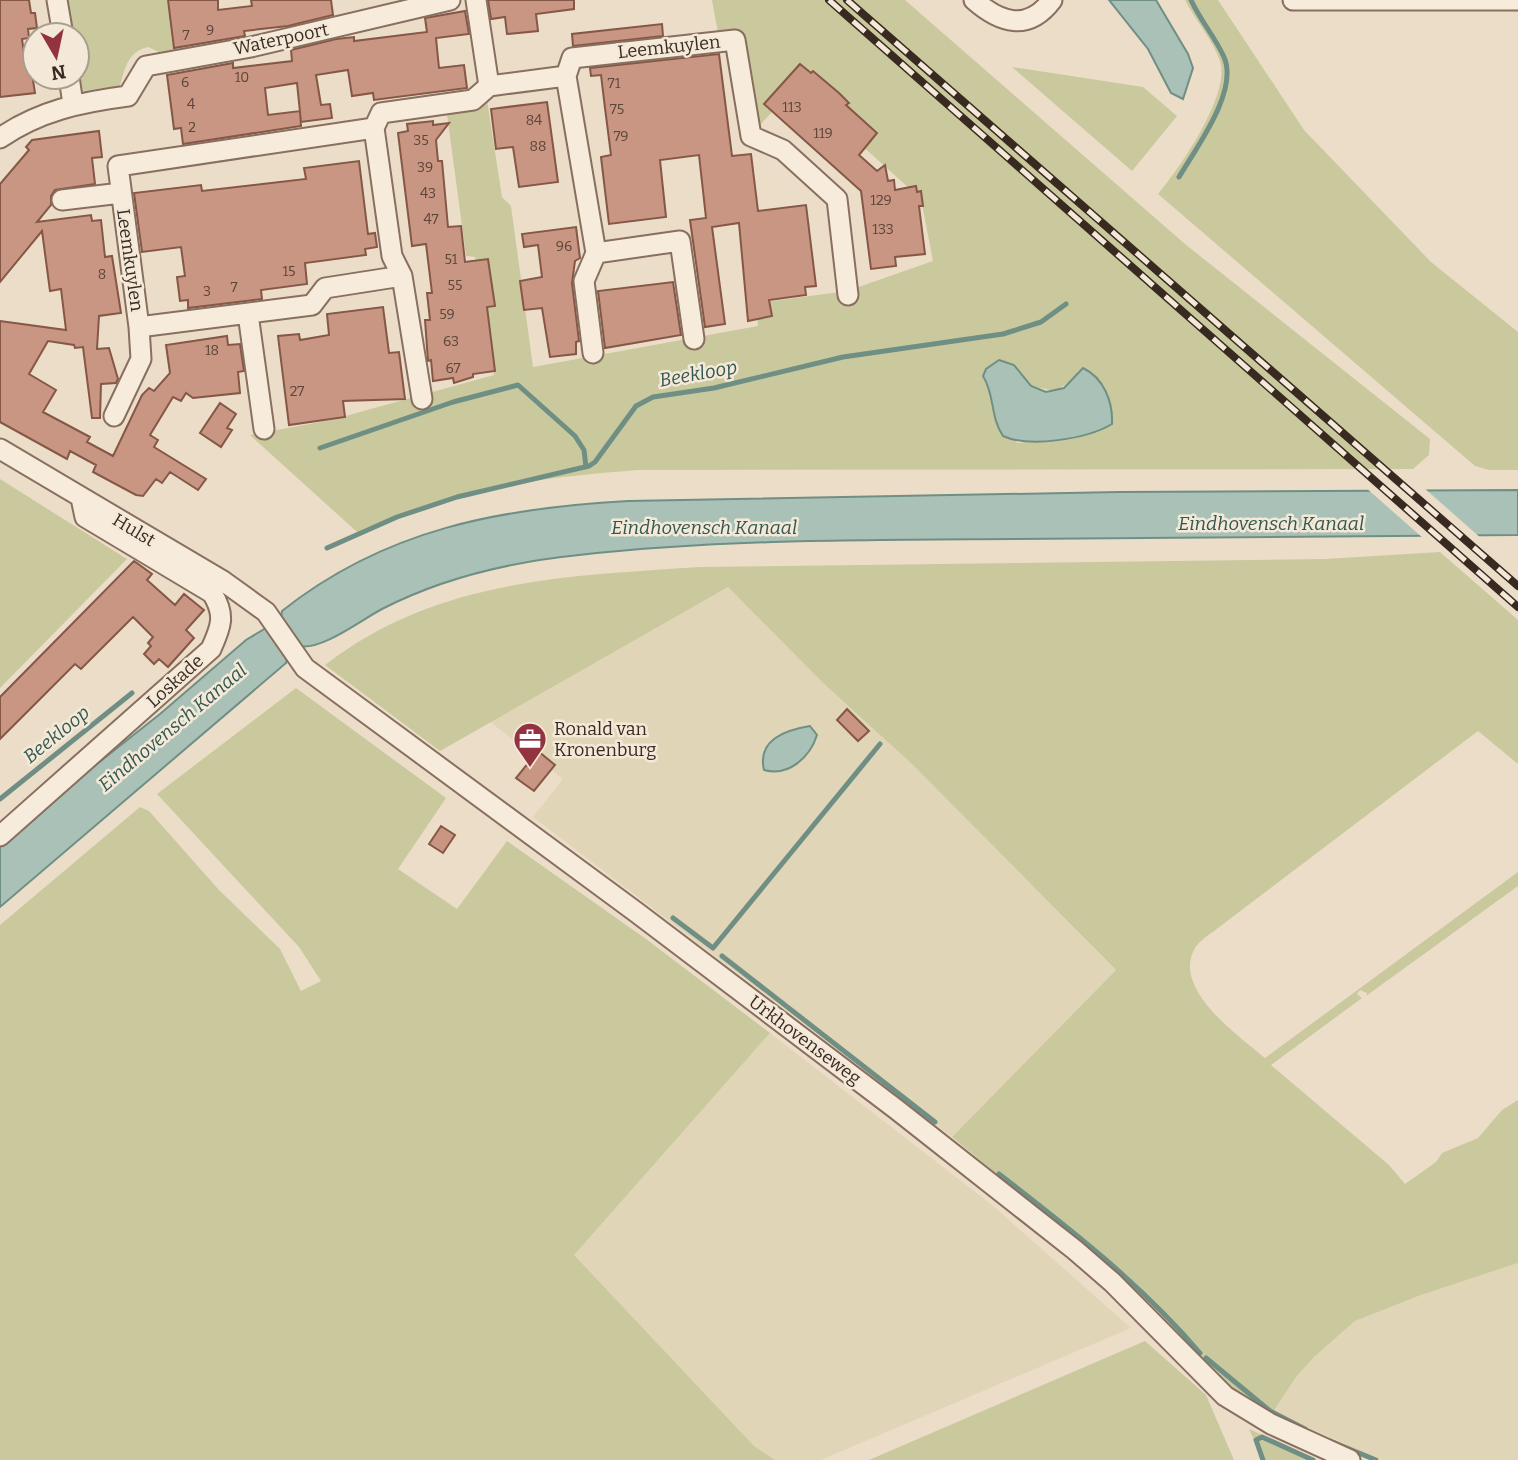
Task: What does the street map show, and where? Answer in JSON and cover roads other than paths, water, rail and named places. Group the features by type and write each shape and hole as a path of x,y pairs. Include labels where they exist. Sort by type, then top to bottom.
{"street":[{"path":"57,0 61,21"},
{"name":"Waterpoort","path":"73,104 128,96 146,66 251,47 450,0"},
{"path":"476,0 489,86"},
{"path":"974,0 1006,22 1022,20 1044,11 1052,0"},
{"path":"1293,0 1518,0"},
{"name":"Leemkuylen","path":"114,416 141,359 118,166 374,128 382,113 473,100 489,86 566,76 572,58 735,40 751,136 783,150 837,199 848,295"},
{"path":"566,76 596,253 584,281 593,353"},
{"path":"0,138 20,124 73,104 71,91"},
{"path":"374,128 391,256 402,276 422,398"},
{"name":"Leemkuylen","path":"62,201 121,192"},
{"path":"596,253 680,241 694,339"},
{"name":"Leemkuylen","path":"139,327 312,305 325,288 402,276"},
{"path":"248,314 264,429"},
{"name":"Hulst","path":"0,449 223,581 267,612"},
{"name":"Loskade","path":"0,836 211,649 222,622 221,607 212,593 85,517 81,498"},
{"name":"Urkhovenseweg","path":"267,612 300,662 980,1174 1112,1282 1225,1396 1270,1424 1350,1460"}],"water":[{"path":"1109,0 1156,0 1188,54 1193,68 1183,99 1171,93 1148,49"},
{"path":"999,360 1014,365 1031,386 1046,392 1064,388 1083,368 1097,378 1106,391 1112,424 1088,434 1058,440 1027,441 1003,436 983,376 986,369"},
{"name":"Eindhovensch Kanaal","path":"1518,490 1518,535 796,541 579,555 478,573 405,598 318,644 299,646 288,654 286,663 0,907 0,841 160,714 246,640 281,619 282,611 321,583 362,560 403,542 446,528 535,510 628,501 1119,492"},
{"path":"810,726 817,735 804,758 782,771 764,770 765,751 775,738 791,730"}],"waterway":[{"name":"Beekloop","path":"1179,177 1214,119 1226,86 1224,57 1191,0"},
{"name":"Beekloop","path":"327,548 397,517 457,497 589,466 595,462 636,406 653,397 714,388 843,357 1003,334 1041,322 1066,304"},
{"path":"320,448 453,402 518,385 575,436 584,450 586,467"},
{"name":"Beekloop","path":"0,799 132,693"},
{"path":"673,918 713,948 880,744"},
{"path":"722,956 935,1122"},
{"path":"999,1174 1129,1281 1200,1353"},
{"path":"1206,1358 1270,1411 1305,1429"},
{"path":"1263,1460 1256,1440 1262,1437 1313,1460"},
{"path":"1330,1441 1376,1460"}],"railway":[{"path":"829,0 1518,607"},
{"path":"847,0 1518,586"}],"place":[{"name":"Ronald van Kronenburg","path":"530,769"}]}
